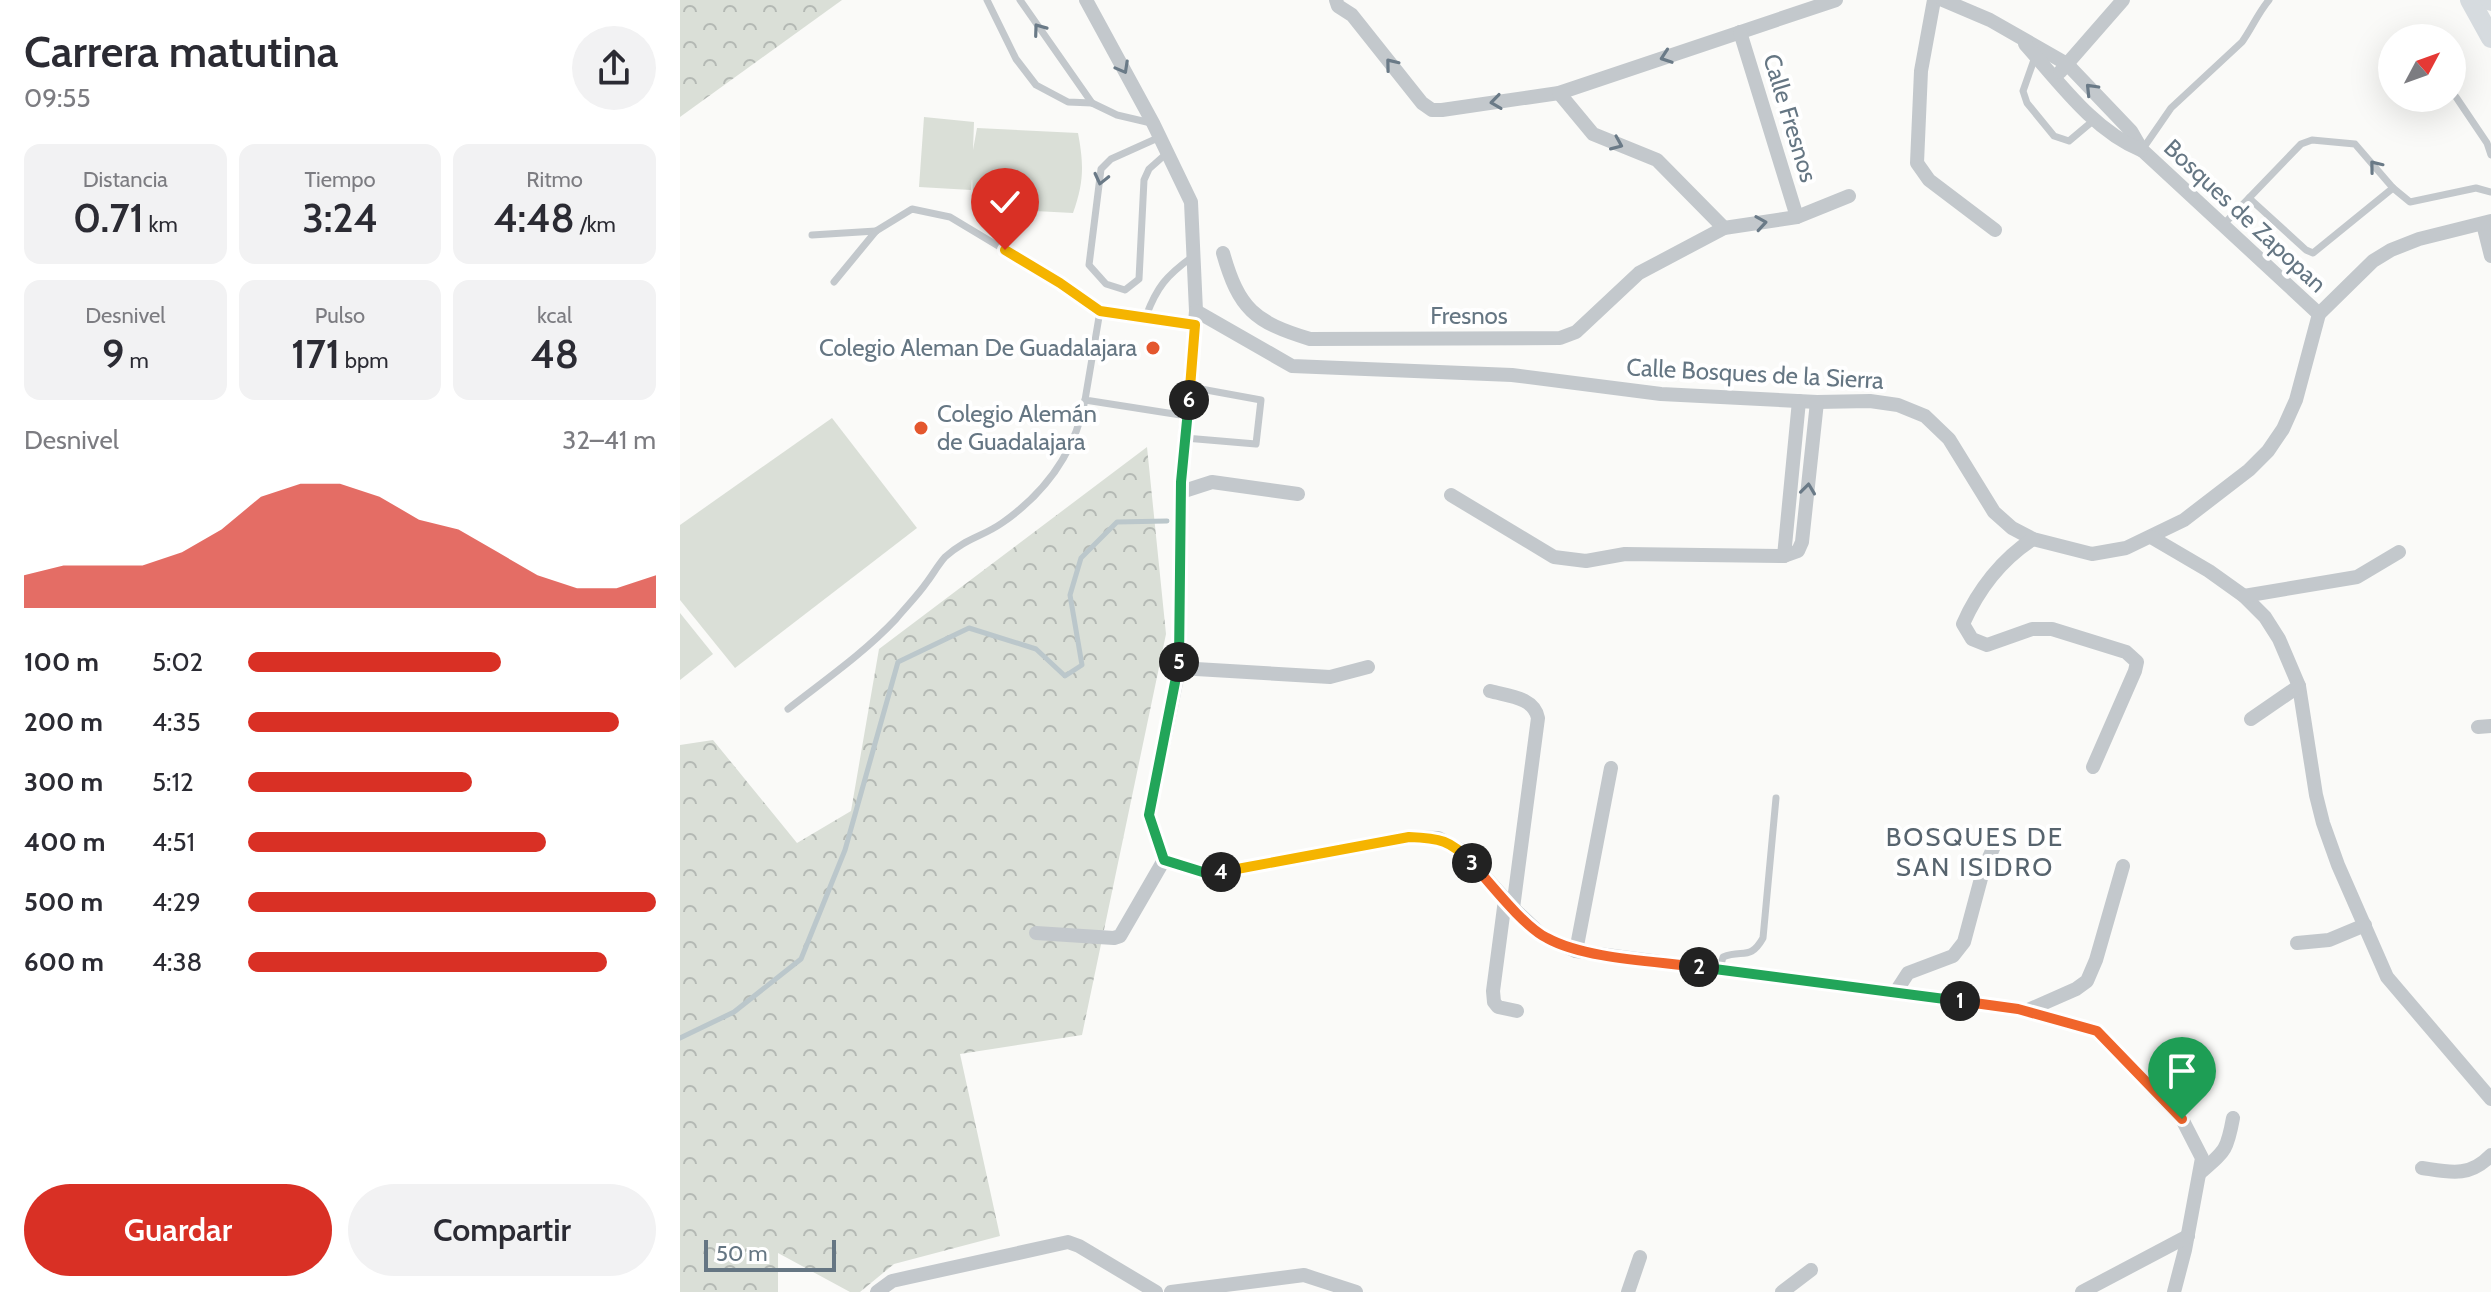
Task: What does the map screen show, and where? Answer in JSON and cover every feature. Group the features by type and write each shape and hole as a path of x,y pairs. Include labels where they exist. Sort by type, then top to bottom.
{"main road":[{"path":"2470,0 2491,38"}],"street":[{"path":"1036,933 1120,936 1164,860 1149,815 1179,668 1181,492 1196,318 1191,202 1153,123 1086,0"},
{"path":"1336,0 1338,6 1353,8 1422,103 1432,110 1559,93 1836,0"},
{"path":"1934,0 1921,71 1917,163 1929,180 1995,230"},
{"name":"Bosques de Zapopan","path":"1943,0 2016,35 2038,53 2055,78 2095,119 2120,141 2142,150"},
{"path":"2055,78 2123,0"},
{"name":"Calle Fresnos","path":"1740,32 1797,217"},
{"name":"Bosques de Zapopan","path":"2038,53 2067,64 2131,131 2142,150 2319,314"},
{"path":"1559,93 1593,134 1657,160 1724,228"},
{"name":"Fresnos","path":"1223,253 1232,283 1250,311 1278,329 1310,339 1560,338 1576,332 1639,273 1724,228 1797,217 1849,196"},
{"path":"2487,223 2491,256"},
{"name":"Calle Bosques de la Sierra","path":"1196,318 1292,366 1512,375 1661,394 1817,402 1870,401 1898,405 1925,416 1949,439 1994,512 2012,528 2033,539 2092,554 2126,548 2184,520 2249,470 2268,451 2283,429 2296,400 2319,314 2373,261 2419,239 2487,223"},
{"path":"1784,556 1799,401"},
{"path":"1451,495 1554,557 1586,561 1625,554 1784,556 1798,551 1802,542 1817,402"},
{"path":"1181,492 1212,482 1298,494"},
{"path":"2151,537 2244,596 2265,617 2279,639 2299,686 2323,823 2387,977 2491,1099"},
{"path":"2033,539 2018,549 1975,597 1963,624 1972,639 1987,645 2032,629 2052,629 2126,652 2137,662 2093,767"},
{"path":"2244,596 2357,577 2399,552"},
{"path":"1179,668 1330,677 1368,667"},
{"path":"2251,719 2299,686"},
{"path":"1490,691 1529,702 1536,708 1538,718 1493,991 1498,1007 1517,1011"},
{"path":"1576,951 1611,768"},
{"path":"1164,860 1209,874 1409,837 1438,838 1462,851 1509,904 1544,937 1576,951 2026,1011 2097,1031 2182,1119 2202,1158 2174,1292"},
{"path":"1895,993 1908,973 1953,956 1964,942 1983,871 1995,844"},
{"path":"2026,1011 2087,981 2123,866"},
{"path":"2297,943 2329,940 2365,925"},
{"path":"2200,1173 2229,1144 2233,1118"},
{"path":"2422,1168 2459,1174 2485,1162 2491,1155"},
{"path":"2082,1292 2188,1236"},
{"path":"877,1292 892,1281 1068,1242 1156,1292"},
{"path":"1628,1292 1640,1257"},
{"path":"1782,1292 1811,1270"},
{"path":"1171,1292 1304,1275 1356,1292"}],"lane":[{"path":"987,0 1016,59 1036,85 1068,102 1092,103 1117,115 1153,123"},
{"path":"1020,0 1092,103"},
{"path":"2142,150 2171,108 2242,42 2255,17 2269,0"},
{"path":"2038,53 2023,91 2027,103 2054,136 2069,141 2095,119"},
{"path":"2466,112 2487,143 2491,155"},
{"path":"1160,137 1111,159 1101,169 1089,265 1106,284 1125,290 1139,279 1144,180 1149,169 1167,153"},
{"path":"2223,225 2301,144 2312,140 2355,144 2393,188 2410,202 2476,188 2491,192"},
{"path":"2249,198 2313,253 2393,188"},
{"path":"834,282 876,231 912,209 950,217 1060,283 1100,311 1196,318"},
{"path":"812,235 876,231"},
{"path":"1146,316 1155,291 1169,274 1194,256"},
{"path":"788,709 868,646 926,585 940,562 960,544 1000,524 1033,497 1056,472 1073,445 1085,400 1100,311"},
{"path":"1185,438 1256,444 1261,400 1190,387"},
{"path":"1085,400 1187,416"},
{"path":"1719,970 1723,957 1748,954 1757,949 1763,938 1776,798"}],"green space":[{"path":"680,0 842,0 680,117"},
{"path":"924,117 974,122 973,150 977,128 1078,133 1082,173 1073,213 974,208 972,179 971,190 919,187"},
{"path":"832,418 917,528 735,668 680,600 680,525"},
{"path":"1147,447 1166,634 1082,1035 960,1054 1000,1236 894,1264 860,1292 850,1292 778,1253 778,1292 680,1292 680,745 713,740 797,843 851,811 879,649"},
{"path":"680,613 713,654 680,680"}],"waterway":[{"path":"680,1038 734,1012 801,959 845,850 898,662 969,628 1036,649 1065,676 1082,665 1070,595 1081,558 1117,522 1167,521"}],"place":[{"name":"Colegio Aleman De Guadalajara","path":"1153,348"},
{"name":"Colegio Alemán de Guadalajara","path":"921,428"}],"district":[{"name":"BOSQUES DE SAN ISIDRO","path":"1975,852"}],"route":[{"path":"1005,250 1100,311 1195,325 1181,482 1179,668 1149,815 1164,860 1209,874 1409,837 1438,838 1462,851 1513,908 1544,937 1576,951 2018,1009 2097,1031 2182,1119"}]}
